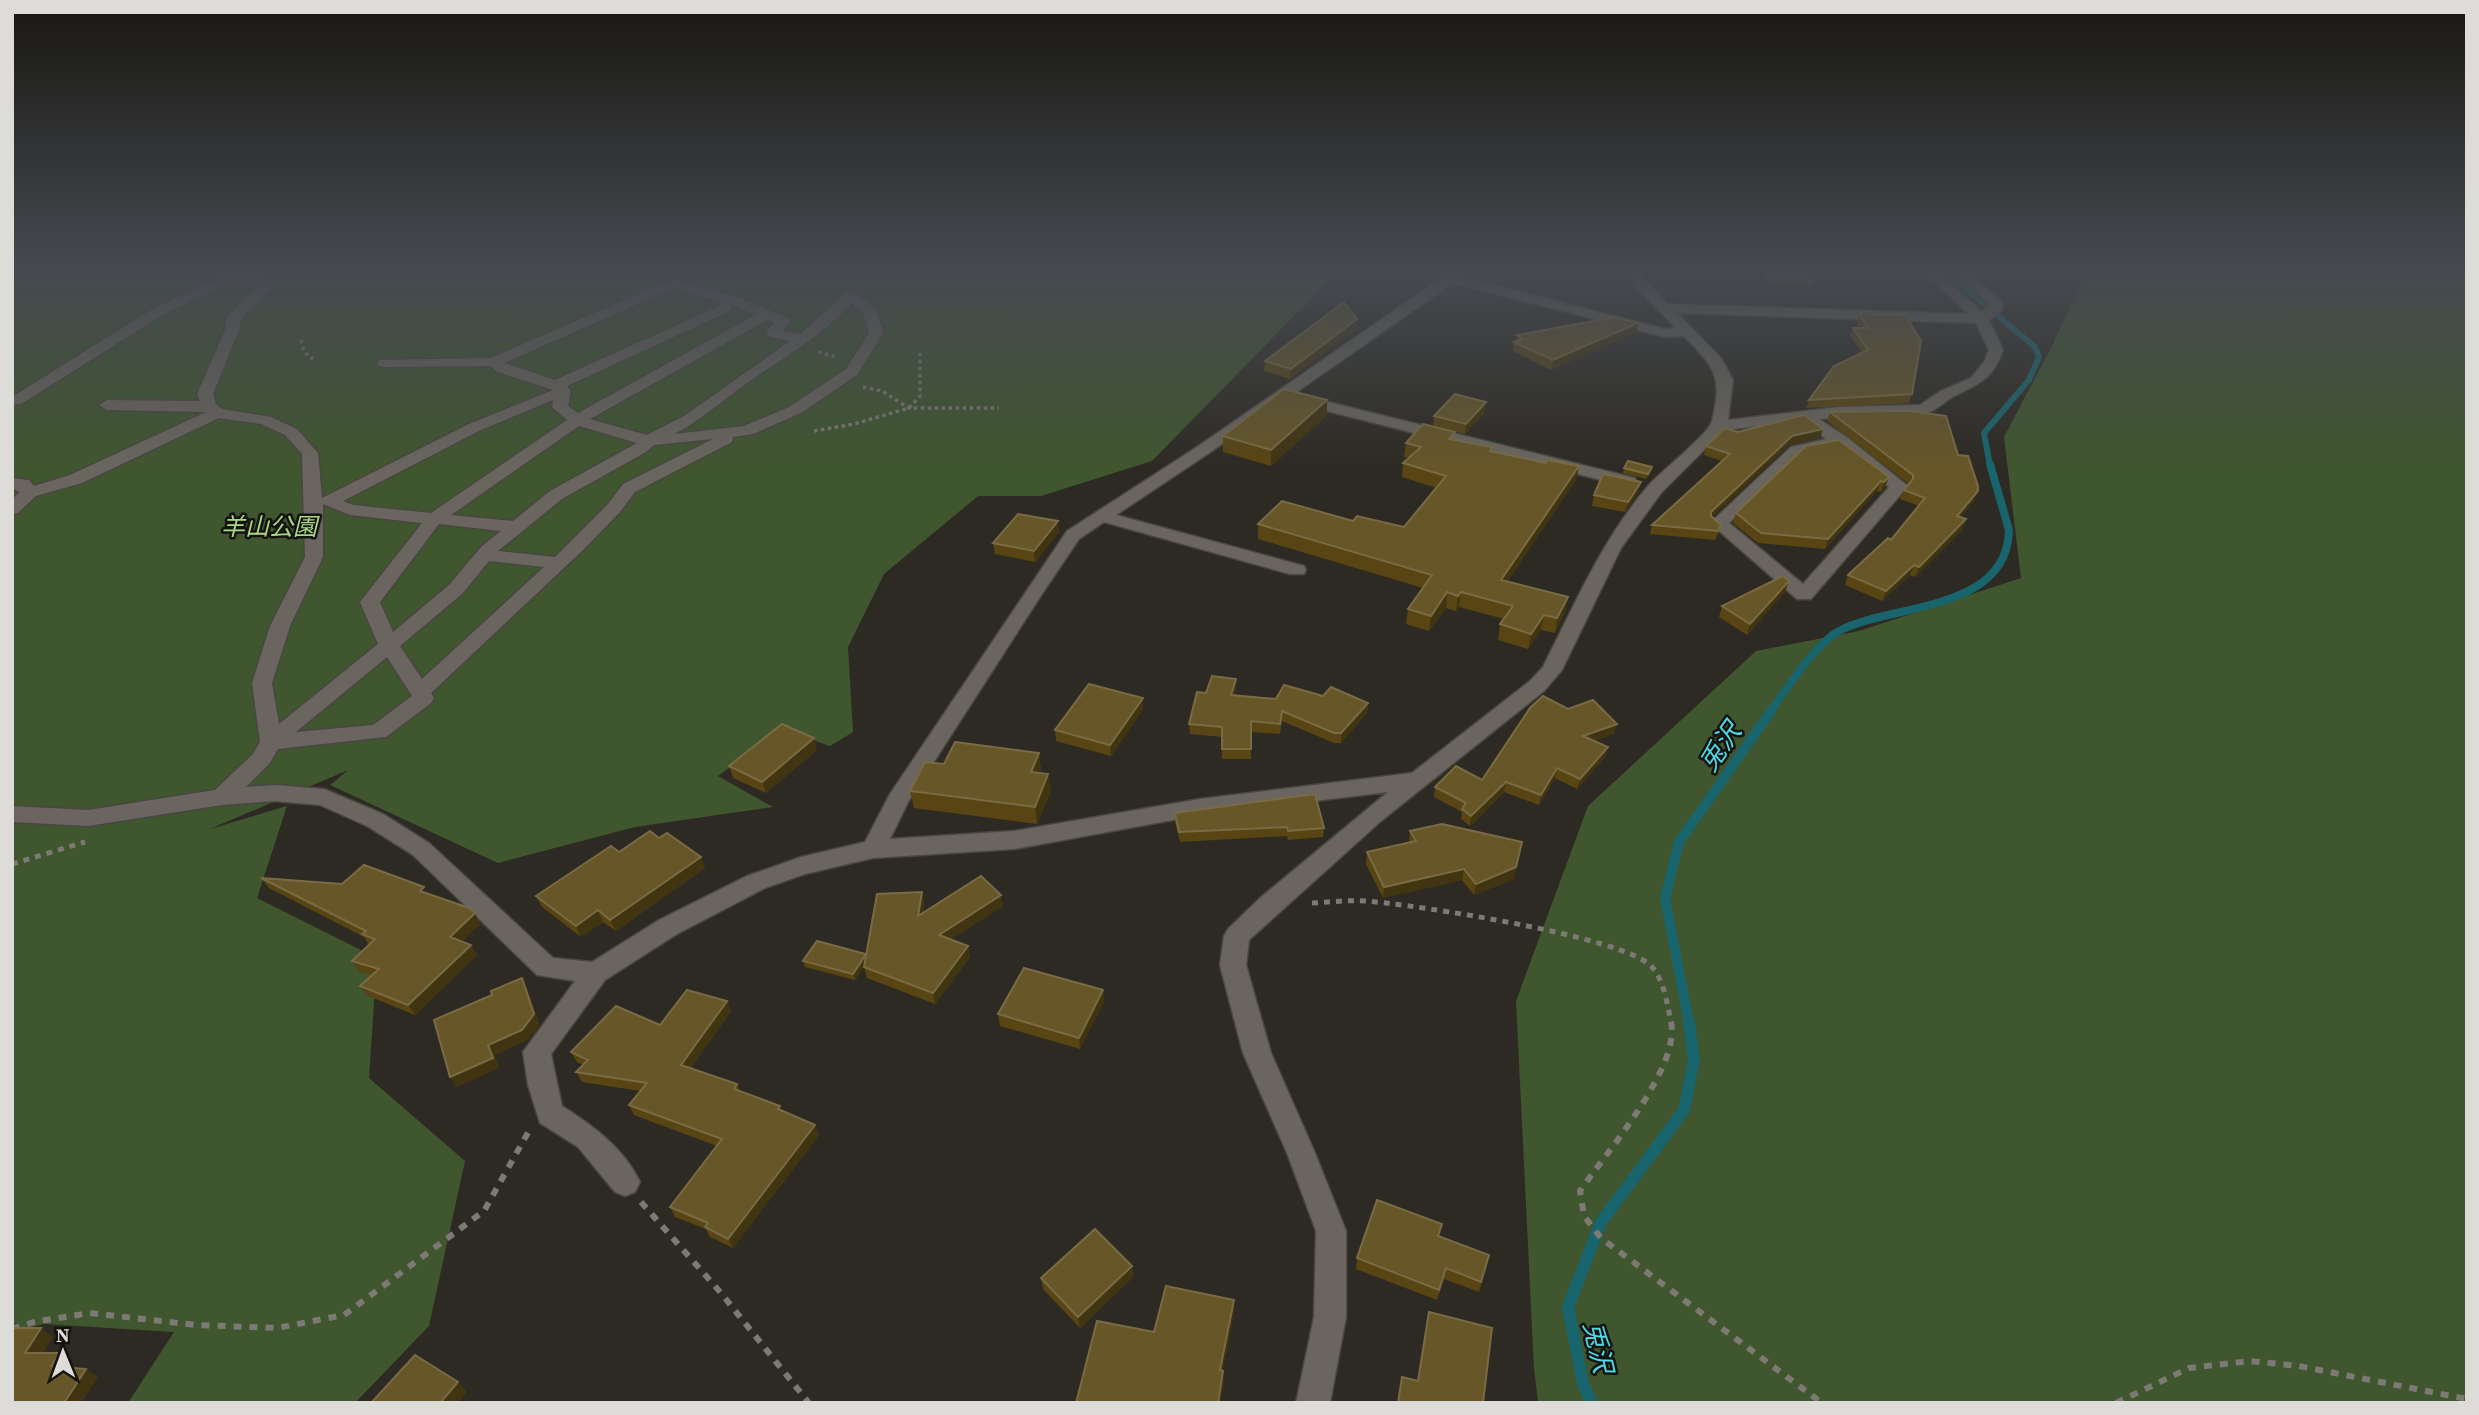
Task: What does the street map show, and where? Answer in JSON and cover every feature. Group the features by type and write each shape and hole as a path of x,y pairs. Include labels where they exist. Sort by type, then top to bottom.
{"street":[{"path":"16,401 119,336"},
{"path":"213,409 205,394 229,336"},
{"path":"384,363 493,362 552,336"},
{"path":"330,500 475,427 667,336"},
{"path":"271,742 378,732 424,698 389,645 370,601 435,518 577,420 728,336"},
{"path":"782,336 799,343"},
{"path":"222,797 261,759 271,742 456,589 484,555 556,495 673,429 750,373 808,336"},
{"path":"560,388 560,407 577,420 648,441 747,431 795,410 838,382 857,366 874,336"},
{"path":"873,849 898,800 1073,535 1203,450 1367,336"},
{"path":"1692,336 1716,361 1725,380 1719,426"},
{"path":"1312,1403 1330,1317 1331,1231 1301,1153 1257,1053 1233,965 1237,936 1373,815 1537,686 1552,670 1612,547 1655,489 1719,426 1840,412 1911,412 1925,409 1946,394 1976,381 1991,363 1996,350 1989,336"},
{"path":"493,362 503,369 560,388"},
{"path":"1281,396 1655,489"},
{"path":"107,405 213,409 265,420 291,432 310,453 314,557 279,626 262,683 271,742"},
{"path":"12,509 30,492 76,480 213,409"},
{"path":"1805,416 1842,441 1899,486 1804,595 1719,523 1797,450 1842,441"},
{"path":"421,691 559,563 614,509 629,488 725,440 727,434"},
{"path":"312,475 330,484 330,500"},
{"path":"12,483 23,484 30,492"},
{"path":"330,500 350,510 517,527"},
{"path":"1101,516 1297,570"},
{"path":"484,555 559,563"},
{"path":"625,1182 588,1138 550,1114 537,1052 596,972 668,927 756,883 827,859 873,849 1014,839 1200,807 1420,780"},
{"path":"12,814 88,818 222,797 275,793 324,797 375,820 421,849 547,968 596,972"}],"path":[{"path":"302,340 304,352 313,359"},
{"path":"799,343 857,366"},
{"path":"909,408 920,396 920,352"},
{"path":"838,382 882,391 909,408"},
{"path":"814,431 855,424 909,408 999,408"},
{"path":"1269,905 1363,901 1524,927 1598,942 1634,953 1654,968 1674,1032 1668,1059 1580,1191 1584,1216 1601,1238 1822,1403"},
{"path":"12,1329 34,1322 89,1313 196,1325 276,1328 344,1315 484,1211 547,1100"},
{"path":"625,1182 721,1293 809,1403"},
{"path":"2116,1403 2189,1368 2250,1361 2299,1366 2467,1399"}],"green space":[{"name":"羊山公園","path":"12,336 1274,336 1152,461 1041,496 978,496 884,574 848,647 853,732 830,746 782,730 718,776 773,807 635,827 498,863 330,785 348,770 210,829 287,806 257,898 377,958 369,1078 465,1161 429,1326 355,1403 128,1403 174,1332 43,1324 12,1333"},
{"path":"2057,336 2467,336 2467,1403 1538,1403 1516,1001 1588,806 1756,651 1859,631 2021,578 2004,437"}],"building":[{"path":"1298,336 1335,336 1291,369 1265,361"},
{"path":"1518,336 1608,336 1553,360 1514,342 1522,339"},
{"path":"1858,336 1918,336 1921,341 1912,394 1809,400 1834,366 1868,350"},
{"path":"1284,389 1327,400 1271,450 1223,436"},
{"path":"1455,394 1486,402 1466,424 1434,416"},
{"path":"1909,411 1946,416 1958,455 1968,456 1978,491 1957,516 1966,519 1919,567 1914,565 1886,591 1848,575 1888,538 1891,540 1925,498 1904,490 1913,475 1830,412"},
{"path":"1804,415 1823,429 1792,436 1711,512 1711,516 1721,525 1718,531 1652,525 1730,454 1706,446 1725,428 1738,432"},
{"path":"1423,424 1455,432 1449,439 1492,447 1490,451 1546,463 1547,460 1579,466 1501,580 1568,597 1557,618 1544,615 1531,634 1500,624 1513,606 1461,592 1458,596 1447,592 1431,616 1408,609 1432,575 1258,524 1282,501 1353,521 1357,516 1404,527 1446,476 1403,463 1421,447 1406,443"},
{"path":"1839,440 1889,477 1884,482 1881,481 1828,539 1761,533 1736,513 1806,446"},
{"path":"1628,461 1652,467 1648,474 1624,468"},
{"path":"1603,474 1641,482 1628,502 1594,495"},
{"path":"1018,514 1058,521 1034,551 993,543"},
{"path":"1783,576 1789,581 1750,624 1722,606"},
{"path":"1212,676 1236,679 1231,695 1276,699 1284,685 1323,696 1331,687 1368,703 1341,733 1334,733 1282,711 1280,724 1251,721 1251,749 1222,749 1222,727 1189,724 1197,692 1206,693"},
{"path":"1089,684 1143,698 1110,745 1055,730"},
{"path":"1543,696 1568,709 1593,700 1617,724 1583,736 1608,747 1580,779 1557,768 1541,795 1506,782 1471,816 1462,809 1466,803 1435,787 1456,766 1482,780 1530,708"},
{"path":"782,724 814,738 762,782 729,766"},
{"path":"955,742 1039,753 1031,772 1048,774 1035,807 910,791 925,762 944,764"},
{"path":"1315,794 1324,828 1179,832 1175,813"},
{"path":"1442,824 1522,842 1516,867 1476,884 1464,869 1384,887 1367,852 1416,841 1410,831"},
{"path":"650,831 659,838 667,833 701,857 610,920 598,910 576,926 536,896 611,846 619,852"},
{"path":"364,865 424,887 420,891 469,908 475,913 450,937 471,945 408,1005 360,986 379,969 352,961 375,939 362,934 366,931 261,878 342,884"},
{"path":"981,876 1001,895 939,935 968,946 933,993 864,967 877,894 922,892 918,916"},
{"path":"817,941 866,954 853,974 803,961"},
{"path":"1024,968 1103,990 1079,1038 998,1014"},
{"path":"522,978 534,1014 522,1030 488,1045 493,1058 450,1077 434,1020 492,995 491,991"},
{"path":"687,990 727,1001 681,1065 737,1084 734,1089 780,1106 778,1109 815,1125 728,1239 705,1227 708,1223 670,1207 722,1139 629,1105 647,1083 576,1072 588,1060 571,1052 616,1006 660,1025"},
{"path":"1377,1200 1442,1224 1438,1236 1489,1255 1481,1282 1446,1268 1439,1290 1357,1258"},
{"path":"1095,1229 1132,1266 1078,1317 1041,1278"},
{"path":"1166,1286 1234,1300 1220,1370 1223,1371 1218,1403 1076,1403 1097,1321 1154,1332"},
{"path":"1429,1312 1492,1328 1483,1403 1398,1403 1402,1377 1418,1381"},
{"path":"12,1328 41,1328 25,1353 60,1353 51,1366 86,1369 64,1403 12,1403"},
{"path":"415,1355 458,1382 440,1403 371,1403"}],"waterway":[{"name":"兎沢","path":"1990,466 1984,433 2029,380 2039,357 2035,347 2022,336"},
{"name":"兎沢","path":"1770,712 1820,646 1839,631 1861,622 1943,601 1968,591 1989,577 2003,557 2009,530 1990,464"},
{"name":"兎沢","path":"1689,1023 1665,898 1679,842 1771,711"},
{"name":"兎沢","path":"1592,1403 1583,1384 1568,1307 1601,1222 1684,1110 1694,1060 1689,1022"}]}
